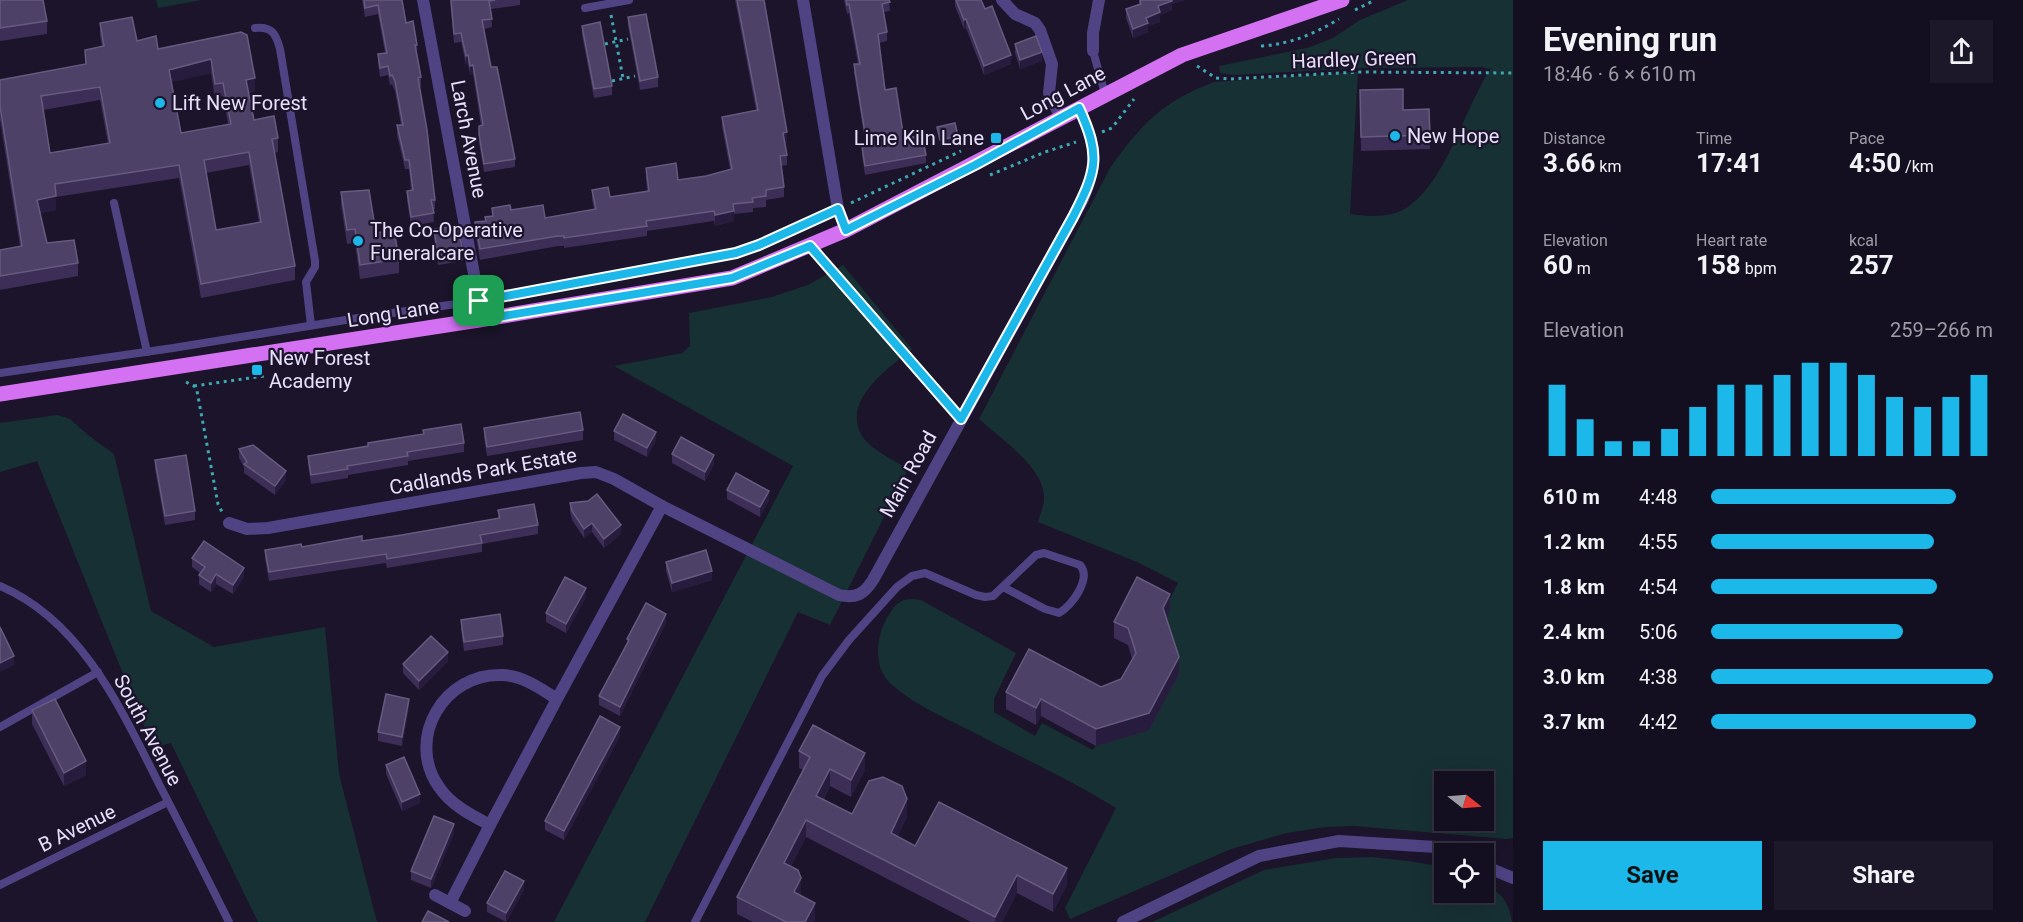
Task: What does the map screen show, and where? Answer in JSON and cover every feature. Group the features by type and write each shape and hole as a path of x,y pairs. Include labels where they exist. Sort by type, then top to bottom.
{"main road":[{"name":"Long Lane","path":"0,394 479,320 732,278 846,230 975,165 1182,55 1340,0"}],"street":[{"name":"Larch Avenue","path":"423,0 479,301 479,320"},
{"path":"803,0 838,209 846,230"},
{"path":"1002,0 1015,14 1035,23 1040,30 1052,64 1049,93 1061,118"},
{"path":"1093,51 1093,33 1099,0"},
{"name":"Main Road","path":"662,506 839,595 855,597 862,594 873,580 1089,184 1093,172 1094,150 1092,136 1079,108"},
{"name":"Cadlands Park Estate","path":"229,524 247,529 268,528 588,472 596,472 614,479 662,506"},
{"path":"450,903 662,506"},
{"path":"490,825 453,802 438,786 431,773 427,761 427,736 435,712 449,694 460,685 472,679 487,676 502,675 522,679 557,699"},
{"path":"1123,922 1259,856 1339,841 1434,847"},
{"path":"1494,870 1513,878"},
{"path":"435,896 465,911"}],"lane":[{"path":"585,8 628,0"},
{"path":"255,28 264,27 271,30 280,49 315,261 315,267 306,282 311,326"},
{"path":"1093,51 1105,94"},
{"path":"114,203 147,352"},
{"path":"0,373 479,301 712,258 759,245"},
{"path":"694,922 822,676 849,640 897,587 912,576 925,573 976,595 993,596 1036,555 1044,553 1084,568 1085,575 1071,604 1059,612 1045,609 1003,587"},
{"name":"South Avenue","path":"0,586 27,600 54,620 75,642 98,672 134,733 229,922"},
{"path":"0,726 98,672"},
{"name":"B Avenue","path":"0,885 168,802"}],"path":[{"path":"609,3 623,78"},
{"path":"605,44 628,39"},
{"name":"Hardley Green","path":"1198,67 1216,78 1230,79 1358,72 1513,73"},
{"path":"612,81 635,76"},
{"path":"1112,128 1139,95"},
{"path":"987,176 1045,152 1074,143"},
{"path":"759,245 958,151 964,151"},
{"path":"810,246 961,419"},
{"path":"177,381 187,382 194,386 264,376"},
{"path":"194,386 198,396 218,504 229,524"}],"green space":[{"path":"156,0 202,0 158,8"},
{"path":"1408,0 1513,0 1513,838 1354,826 1325,827 1287,833 1231,849 1070,919 1065,908 1116,808 939,715 899,691 889,682 880,667 878,645 882,629 894,607 901,601 921,600 1016,653 994,699 994,712 1035,736 1042,723 1093,750 1096,746 1149,730 1158,622 1178,583 1137,562 1038,522 1044,498 1037,476 1020,454 979,419 1110,168 1143,126 1180,98 1214,82 1358,72 1350,214 1382,216 1392,214 1407,208 1420,197 1442,167 1491,69 1481,67 1364,68 1233,75 1220,73 1219,66 1307,48 1333,38 1360,20"},
{"path":"843,265 912,349 870,386 858,410 857,423 862,436 871,446 908,469 830,625 798,612 645,922 554,922 793,466 614,366 682,353 690,346 689,313 772,297 808,285"},
{"path":"57,415 70,419 114,454 151,611 214,647 325,627 339,774 377,922 258,922 171,743 153,748 37,461 0,472 0,423"},
{"path":"1372,857 1434,865 1434,903 1494,903 1494,890 1503,898 1512,922 1152,922 1264,870 1336,858"}],"building":[{"path":"0,0 43,0 47,21 0,28"},
{"path":"364,0 402,0 406,23 413,21 421,77 418,78 435,200 431,200 434,213 411,217 407,191 413,190 409,160 405,160 397,125 403,125 395,81 392,75 390,76 388,66 380,68 378,54 387,53 378,5 365,8"},
{"path":"451,0 495,0 489,1 492,19 482,20 491,67 497,67 515,159 484,164 479,134 479,126 483,125 473,65 470,66 468,55 466,56 461,33 454,34"},
{"path":"737,0 764,0 787,132 783,133 787,155 780,156 784,187 766,190 766,196 752,198 753,202 733,204 734,211 715,215 714,211 646,221 647,226 564,238 564,236 558,236 480,249 475,222 486,221 485,217 493,216 492,208 510,205 511,210 543,205 545,218 596,209 592,190 608,187 610,197 649,191 646,168 676,163 678,180 732,169 722,117 758,110"},
{"path":"846,0 889,0 890,2 882,4 887,32 878,34 885,90 896,88 904,139 922,135 926,155 865,166 862,147 867,146 854,64 860,64 849,4 847,5"},
{"path":"956,0 981,0 985,9 992,6 1011,55 984,66"},
{"path":"1140,0 1172,1 1158,6 1160,12 1146,18 1148,23 1133,29 1126,9 1141,4"},
{"path":"646,14 658,77 640,81 628,17"},
{"path":"132,17 137,41 156,36 158,49 241,32 247,35 255,78 246,80 254,120 274,116 278,138 272,139 295,266 201,284 179,165 55,184 56,196 37,200 47,243 74,240 78,263 0,276 0,250 22,246 0,106 0,80 86,64 85,50 104,46 100,23","holes":["211,59 215,84 223,83 231,124 181,133 169,70","100,87 110,143 50,153 41,96","249,152 261,222 216,230 204,160"]},
{"path":"600,22 612,86 594,89 582,26"},
{"path":"1036,36 1042,52 1020,60 1015,44"},
{"name":"New Hope","path":"1403,89 1403,110 1429,109 1430,135 1361,137 1360,90"},
{"path":"955,123 958,136 940,140 937,127"},
{"name":"The Co-Operative Funeralcare","path":"369,190 376,233 394,230 399,259 360,265 355,229 347,230 341,192"},
{"path":"458,226 463,252 438,256 434,229"},
{"path":"580,412 583,430 487,447 484,428"},
{"path":"623,414 656,432 647,448 614,431"},
{"path":"461,424 464,443 407,452 408,456 347,466 348,469 311,475 308,456 368,446 368,443 424,434 423,430"},
{"path":"681,437 714,455 705,472 672,454"},
{"path":"253,445 286,471 275,486 244,464 247,462 239,449"},
{"path":"186,455 195,511 165,516 155,460"},
{"path":"736,473 769,491 760,507 727,490"},
{"path":"597,494 621,525 604,539 592,523 584,529 572,511 570,503 588,501"},
{"path":"534,504 538,525 480,535 482,543 387,559 386,554 269,572 265,550 301,544 302,547 362,536 362,541 402,535 500,518 498,510"},
{"path":"204,541 244,568 233,585 216,574 211,583 199,575 205,567 192,558"},
{"path":"706,550 712,571 672,583 666,562"},
{"path":"565,577 586,588 566,624 546,613"},
{"path":"1137,577 1170,594 1163,608 1179,657 1149,713 1096,729 1041,699 1036,708 1006,692 1029,649 1101,687 1121,679 1136,653 1128,628 1114,622"},
{"path":"646,603 666,614 620,707 599,696"},
{"path":"500,614 503,636 464,642 461,620"},
{"path":"0,627 14,656 0,663"},
{"path":"431,636 448,652 419,681 403,664"},
{"path":"386,694 409,699 402,737 378,732"},
{"path":"55,699 86,761 64,773 32,710"},
{"path":"600,716 620,727 564,831 545,821"},
{"path":"813,725 865,753 851,780 830,769 816,796 852,814 869,781 883,777 902,786 907,799 891,833 915,846 939,802 1067,868 1053,894 1017,875 995,917 806,820 784,863 798,870 801,878 794,892 815,903 805,922 786,922 737,897 810,757 799,751"},
{"path":"404,757 420,794 402,802 386,765"},
{"path":"434,816 454,824 431,879 411,871"},
{"path":"505,871 524,881 506,913 487,903"},
{"path":"428,911 449,922 422,922"}],"place":[{"name":"Lift New Forest","path":"160,103"},
{"name":"New Hope","path":"1395,136"},
{"name":"Lime Kiln Lane","path":"996,138"},
{"name":"The Co-Operative Funeralcare","path":"358,241"},
{"name":"New Forest Academy","path":"257,370"}],"route":[{"path":"1079,108 1092,136 1093,172 1083,199 961,419 810,246 732,278 479,320 479,301 736,253 838,209 846,230 975,165 1079,108"}]}
